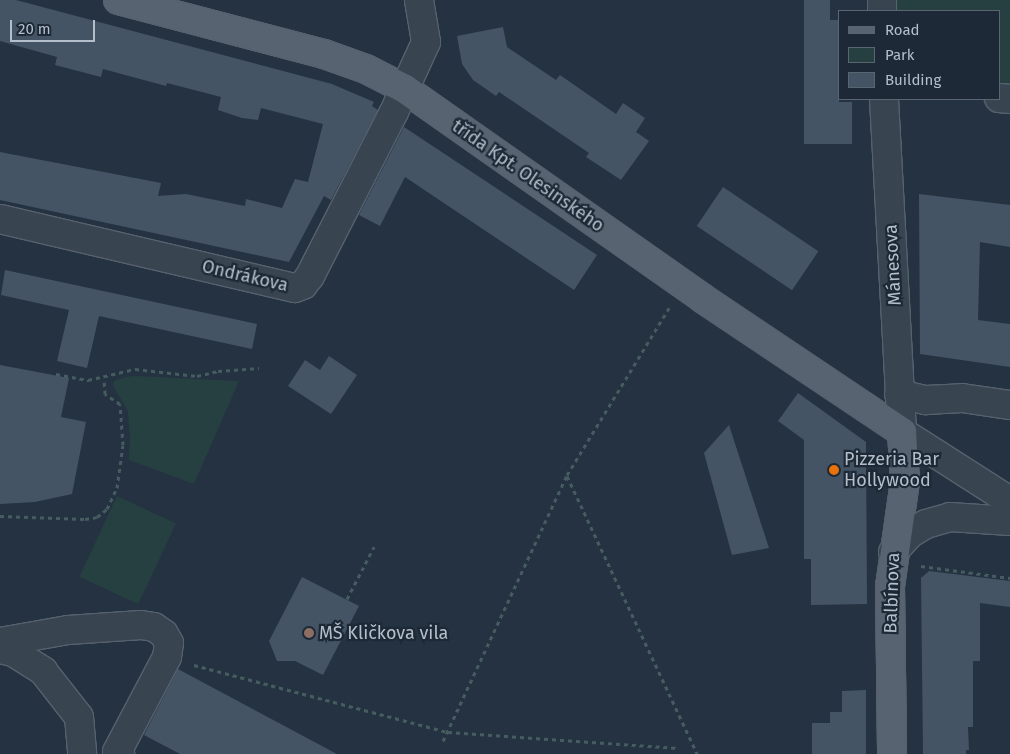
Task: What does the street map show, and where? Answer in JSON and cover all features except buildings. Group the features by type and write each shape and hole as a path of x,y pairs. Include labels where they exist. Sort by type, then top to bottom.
{"main road":[{"name":"třída Kpt. Olesinského","path":"118,0 324,54 366,69 405,89 702,298 902,432"},
{"name":"Balbínova","path":"892,754 890,586 893,552 905,481 902,432"}],"street":[{"path":"405,89 426,42 419,0"},
{"name":"Ondrákova","path":"0,219 295,288 303,285 310,276 405,89"},
{"name":"Mánesova","path":"884,100 902,432"},
{"path":"899,394 926,400 962,398 1010,405"},
{"path":"902,432 1010,502"},
{"path":"893,552 911,532 926,524 950,517 1010,521"},
{"path":"0,642 68,630 141,625 154,627 164,634 169,643 167,657 117,752 120,754"},
{"path":"0,649 13,652 43,671 79,717 82,754"}],"path":[{"path":"443,742 567,475 673,303"},
{"path":"56,374 88,380 104,378 135,369 198,376 218,371 259,368"},
{"path":"0,516 86,519 98,517 106,509 117,488 123,445 120,404 105,394 104,378"},
{"path":"567,475 696,754"},
{"path":"347,599 374,546"},
{"path":"918,566 1010,578"},
{"path":"167,657 448,732 677,748"}],"green space":[{"path":"895,0 1010,0 1010,88 1000,87 1000,10 895,10"},
{"path":"136,376 239,381 194,484 129,460 128,411 113,386 114,381"},
{"path":"117,496 176,523 138,604 79,577"}],"place":[{"name":"Pizzeria Bar Hollywood","path":"834,470"},
{"name":"MŠ Kličkova vila","path":"309,633"}]}
